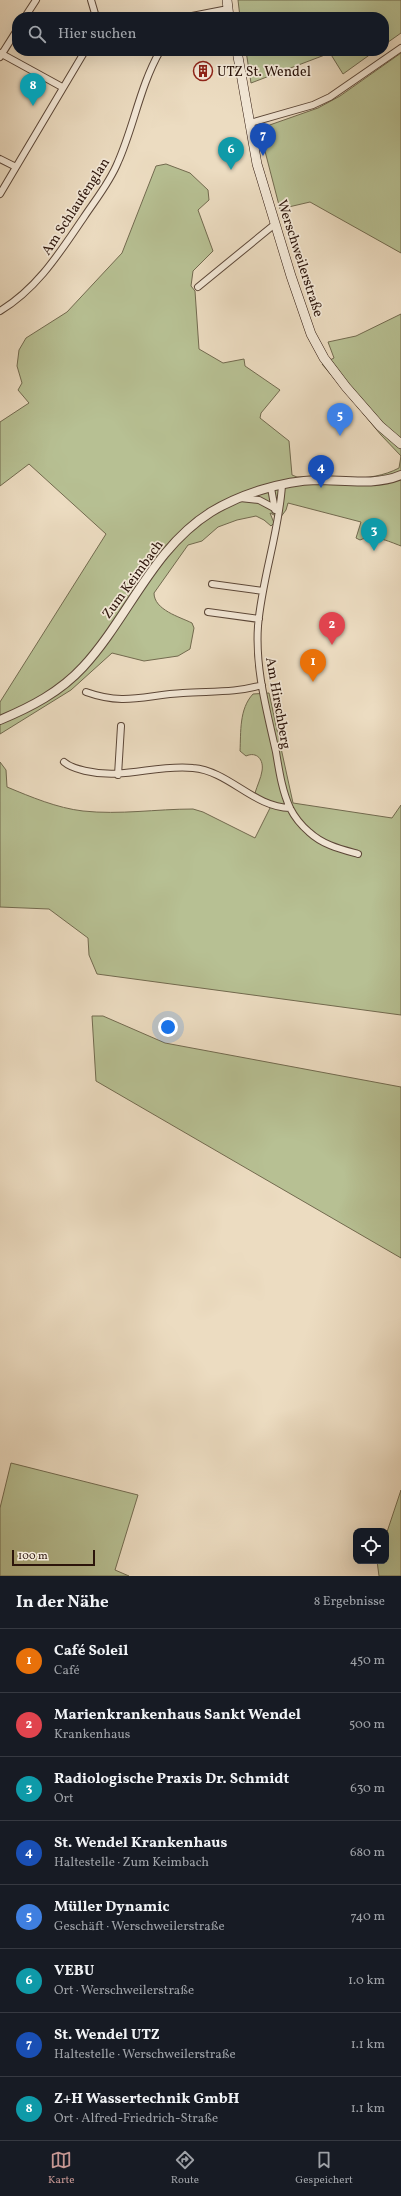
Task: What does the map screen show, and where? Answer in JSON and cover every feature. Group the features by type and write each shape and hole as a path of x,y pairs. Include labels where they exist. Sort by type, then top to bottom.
{"main road":[{"name":"Werschweilerstraße","path":"237,56 257,164 302,311 311,334 324,358 362,406 401,445"}],"street":[{"path":"28,12 36,0"},
{"path":"91,0 95,12"},
{"path":"213,12 228,9"},
{"path":"12,38 1,55 62,87"},
{"path":"250,123 313,105 330,97 401,48"},
{"path":"0,194 62,87 82,56"},
{"name":"Am Schlaufenglan","path":"0,311 32,287 50,266 113,174 141,94 158,56"},
{"path":"0,159 16,167"},
{"path":"198,287 275,224"},
{"name":"Zum Keimbach","path":"0,720 32,707 56,691 83,668 118,622 155,566 191,526 212,512 240,498 282,485 304,481 373,481 400,474"},
{"name":"Am Hirschberg","path":"282,485 280,518 263,591 259,619 258,657 262,685 283,786 290,808 308,832 329,846 358,854"},
{"path":"272,488 274,508 280,518"},
{"path":"240,498 259,500 274,508"},
{"path":"212,584 263,591"},
{"path":"208,612 259,619"},
{"path":"86,692 111,699 180,693 231,692 262,685"},
{"path":"118,775 121,726"},
{"path":"64,762 73,768 118,775 181,768 205,770 218,774 270,806 290,808"}],"green space":[{"path":"238,0 401,0 401,33 389,41 389,12 239,12"},
{"path":"401,53 401,253 310,202 280,209 260,132 264,127 318,108 340,96"},
{"path":"247,56 322,56 251,83"},
{"path":"332,56 368,56 343,74"},
{"path":"166,164 190,173 208,190 209,200 198,210 213,251 193,271 191,286 195,291 199,349 223,363 244,359 245,366 280,390 261,413 260,418 289,441 292,475 297,477 336,478 362,478 375,476 399,468 401,456 401,546 386,540 375,538 365,538 360,540 356,538 361,522 288,503 286,510 280,518 270,513 274,523 271,526 256,516 237,520 218,527 202,541 188,545 154,593 158,604 168,612 192,623 194,628 190,649 178,656 144,661 112,653 71,690 0,734 0,702 106,534 29,464 0,486 0,422 29,403 18,390 22,383 17,366 19,350 26,338 67,312 122,253 156,166"},
{"path":"401,314 401,456 381,435 322,364 334,358 328,342 356,336"},
{"path":"269,693 293,803 392,818 401,805 401,1015 97,974 89,955 88,938 49,909 0,907 0,762 6,770 7,787 54,805 73,810 97,812 193,809 203,812 255,838 270,808 270,803 255,793 261,774 262,763 256,756 246,756 240,751 241,729 243,714 248,700 253,694"},
{"path":"92,1016 103,1016 165,1043 401,1087 401,1258 96,1081"},
{"path":"11,1463 138,1495 115,1570 129,1576 0,1576 0,1508"},
{"path":"401,1490 401,1576 379,1576 377,1564 389,1564 388,1528"}],"place":[{"name":"UTZ St. Wendel","path":"203,71"},
{"name":"Z+H Wassertechnik GmbH","path":"33,106"},
{"name":"St. Wendel UTZ","path":"263,156"},
{"name":"VEBU","path":"231,170"},
{"name":"Müller Dynamic","path":"340,436"},
{"name":"St. Wendel Krankenhaus","path":"321,488"},
{"name":"Radiologische Praxis Dr. Schmidt","path":"374,551"},
{"name":"Marienkrankenhaus Sankt Wendel","path":"332,645"},
{"name":"Café Soleil","path":"313,682"}]}
